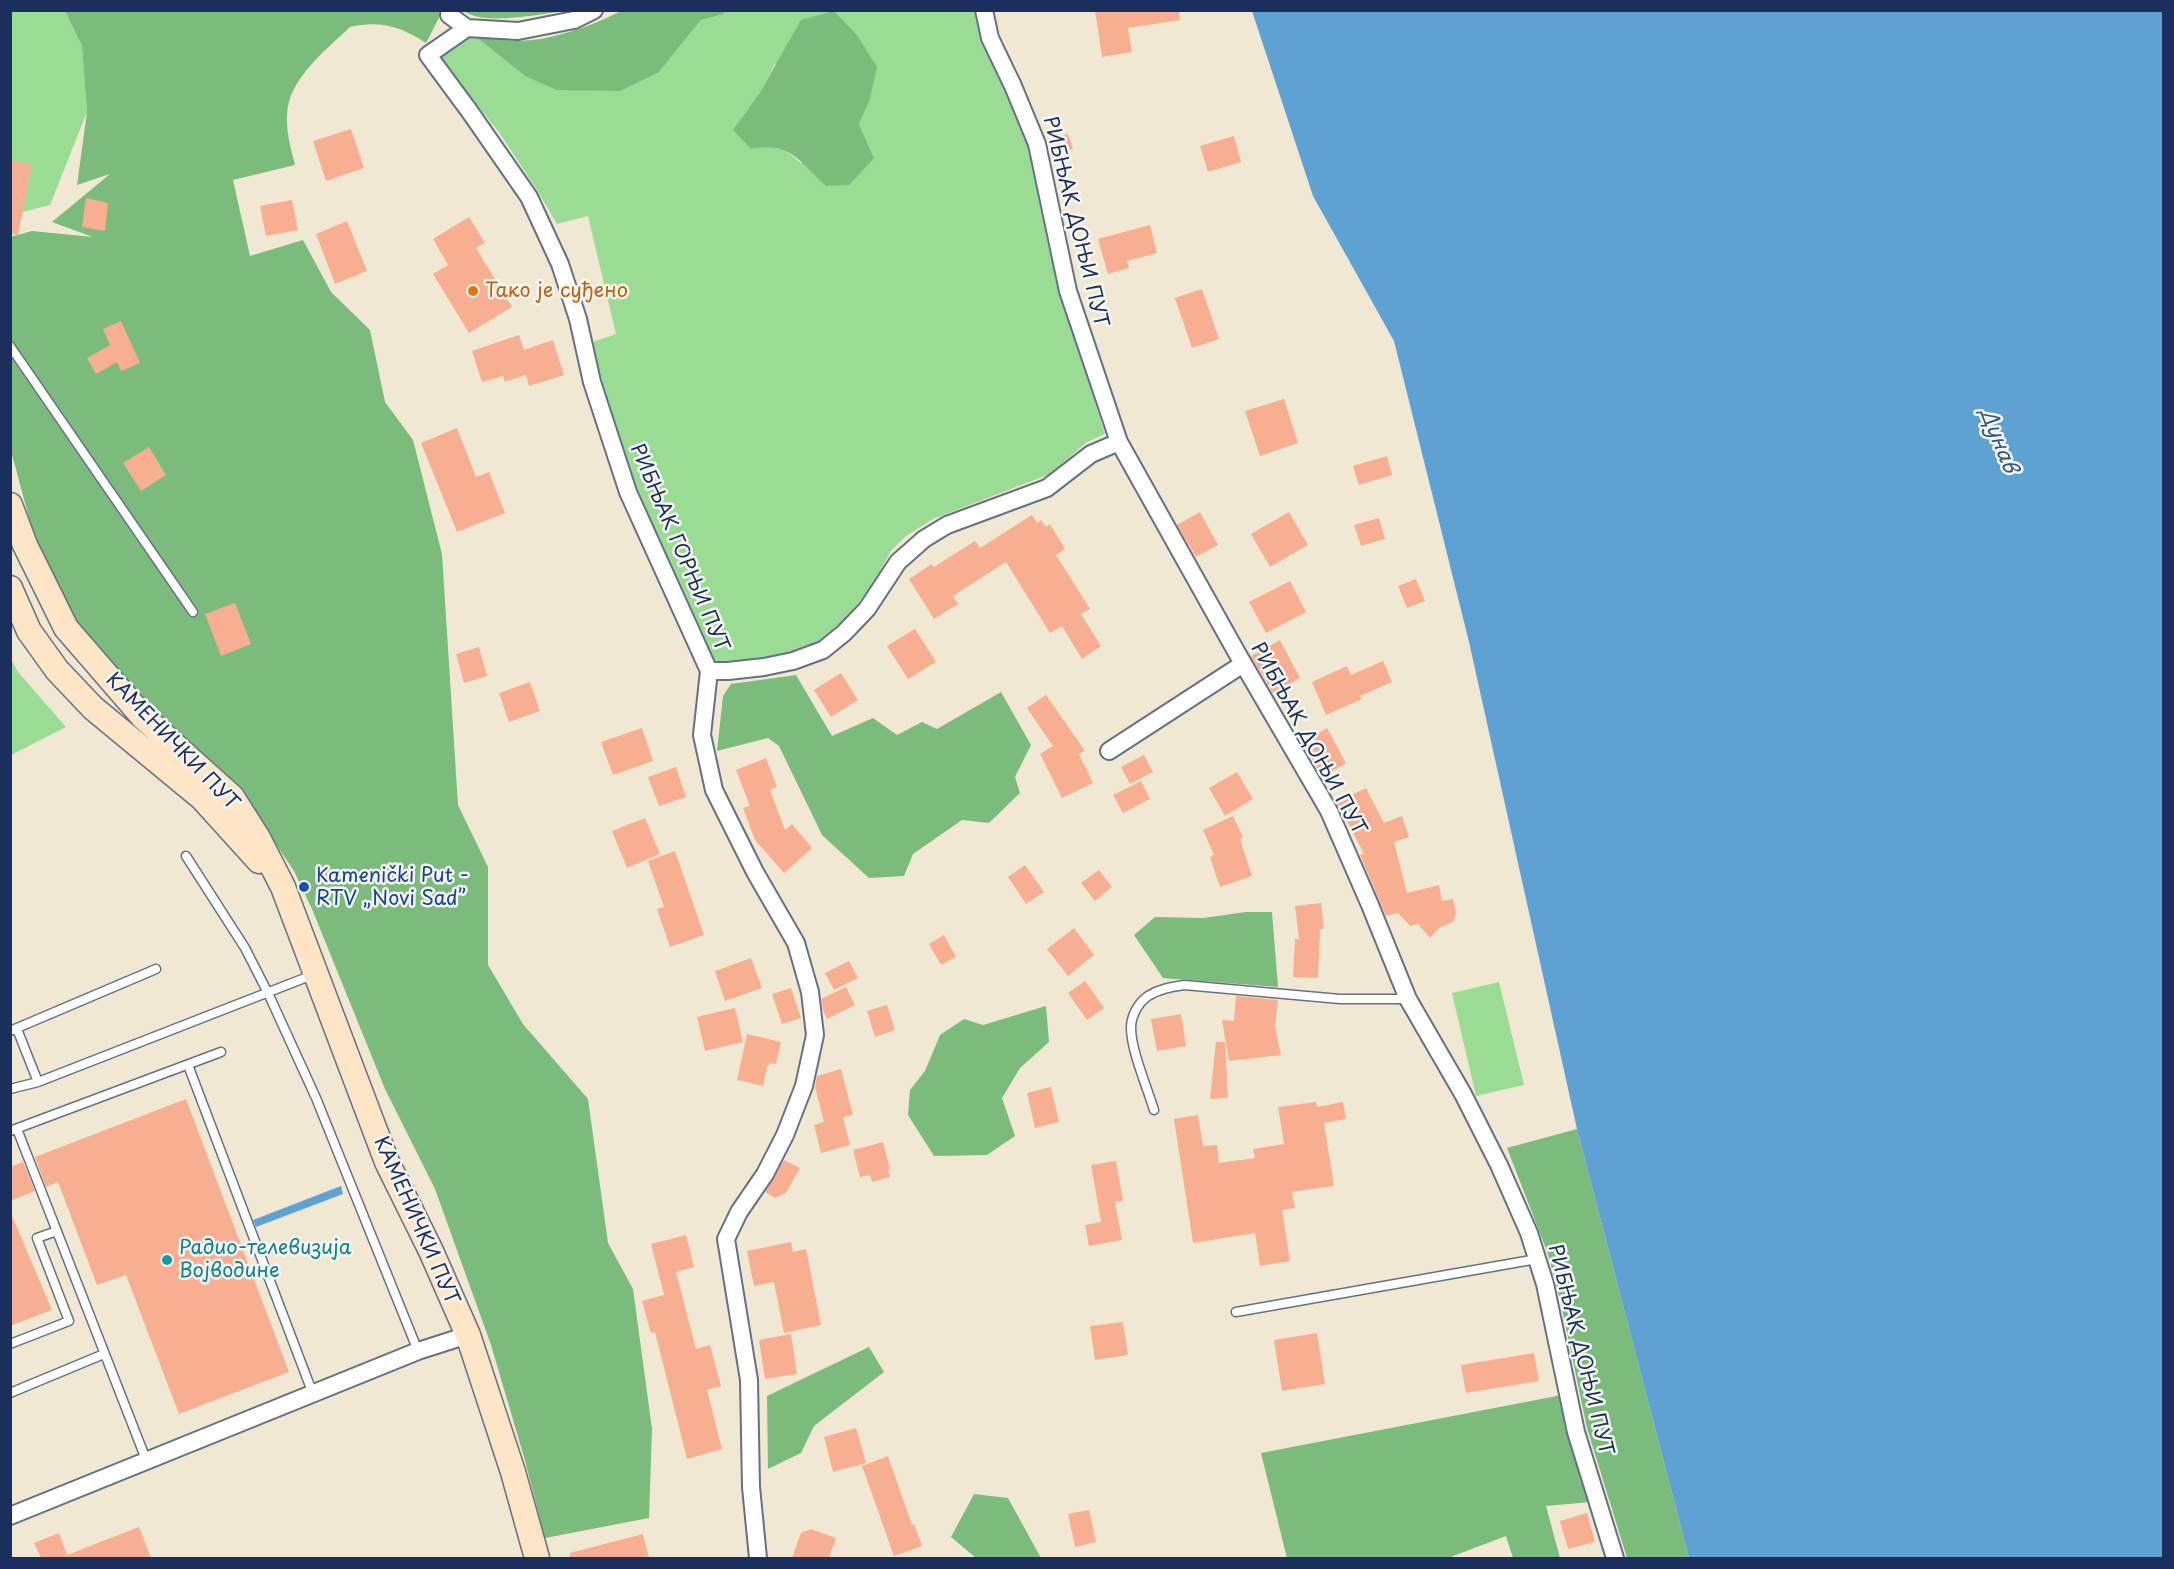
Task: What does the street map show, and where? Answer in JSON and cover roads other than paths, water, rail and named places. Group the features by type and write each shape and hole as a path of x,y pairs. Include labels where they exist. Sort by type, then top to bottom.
{"main road":[{"name":"КАМЕНИЧКИ ПУТ","path":"10,504 25,545 66,628 143,717 232,797 258,838 283,887 387,1162 431,1251 468,1335 513,1472 537,1558"},
{"name":"КАМЕНИЧКИ ПУТ","path":"10,588 29,631 57,670 93,708 202,798 283,887"}],"street":[{"path":"449,15 467,28 518,31 574,20 594,10"},
{"name":"РИБЊАК ДОЊИ ПУТ","path":"984,10 990,38 1017,94 1037,144 1068,291 1119,442 1329,811 1408,999 1463,1094 1499,1165 1529,1233 1548,1295 1576,1432 1616,1558"},
{"name":"РИБЊАК ГОРЊИ ПУТ","path":"467,28 428,55 529,197 560,264 578,319 592,382 628,492 709,671 702,735 714,790 755,872 796,943 810,992 815,1035 804,1086 785,1135 765,1174 739,1212 726,1239 749,1380 751,1487 758,1558"},
{"name":"РИБЊАК ГОРЊИ ПУТ","path":"709,671 764,667 793,661 823,650 844,633 867,609 898,562 924,539 947,525 1047,488 1091,454 1119,442"},
{"path":"1109,751 1244,664"},
{"path":"10,1516 418,1351 468,1335"}],"lane":[{"path":"10,346 193,612"},
{"path":"186,856 245,948 268,993 316,1098 418,1351"},
{"path":"38,1082 14,1030 156,969"},
{"path":"10,1089 38,1082 316,974"},
{"path":"1154,1110 1131,1027 1134,1014 1148,996 1184,985 1341,999 1408,999"},
{"path":"147,1462 57,1231 14,1130 221,1052"},
{"path":"188,1065 313,1394"},
{"path":"10,1344 69,1321 37,1238 57,1231"},
{"path":"1236,1312 1537,1259"},
{"path":"10,1393 104,1354"}],"water":[{"name":"Дунав","path":"1252,11 2163,11 2163,1558 1689,1558 1577,1129 1469,642 1394,341 1313,196"},
{"path":"341,1186 343,1194 256,1227 253,1220"}],"place":[{"name":"Тако је суђено","path":"473,291"},
{"name":"Kamenički Put - RTV „Novi Sad”","path":"304,887"},
{"name":"Радио-телевизија Војводине","path":"167,1260"}]}
